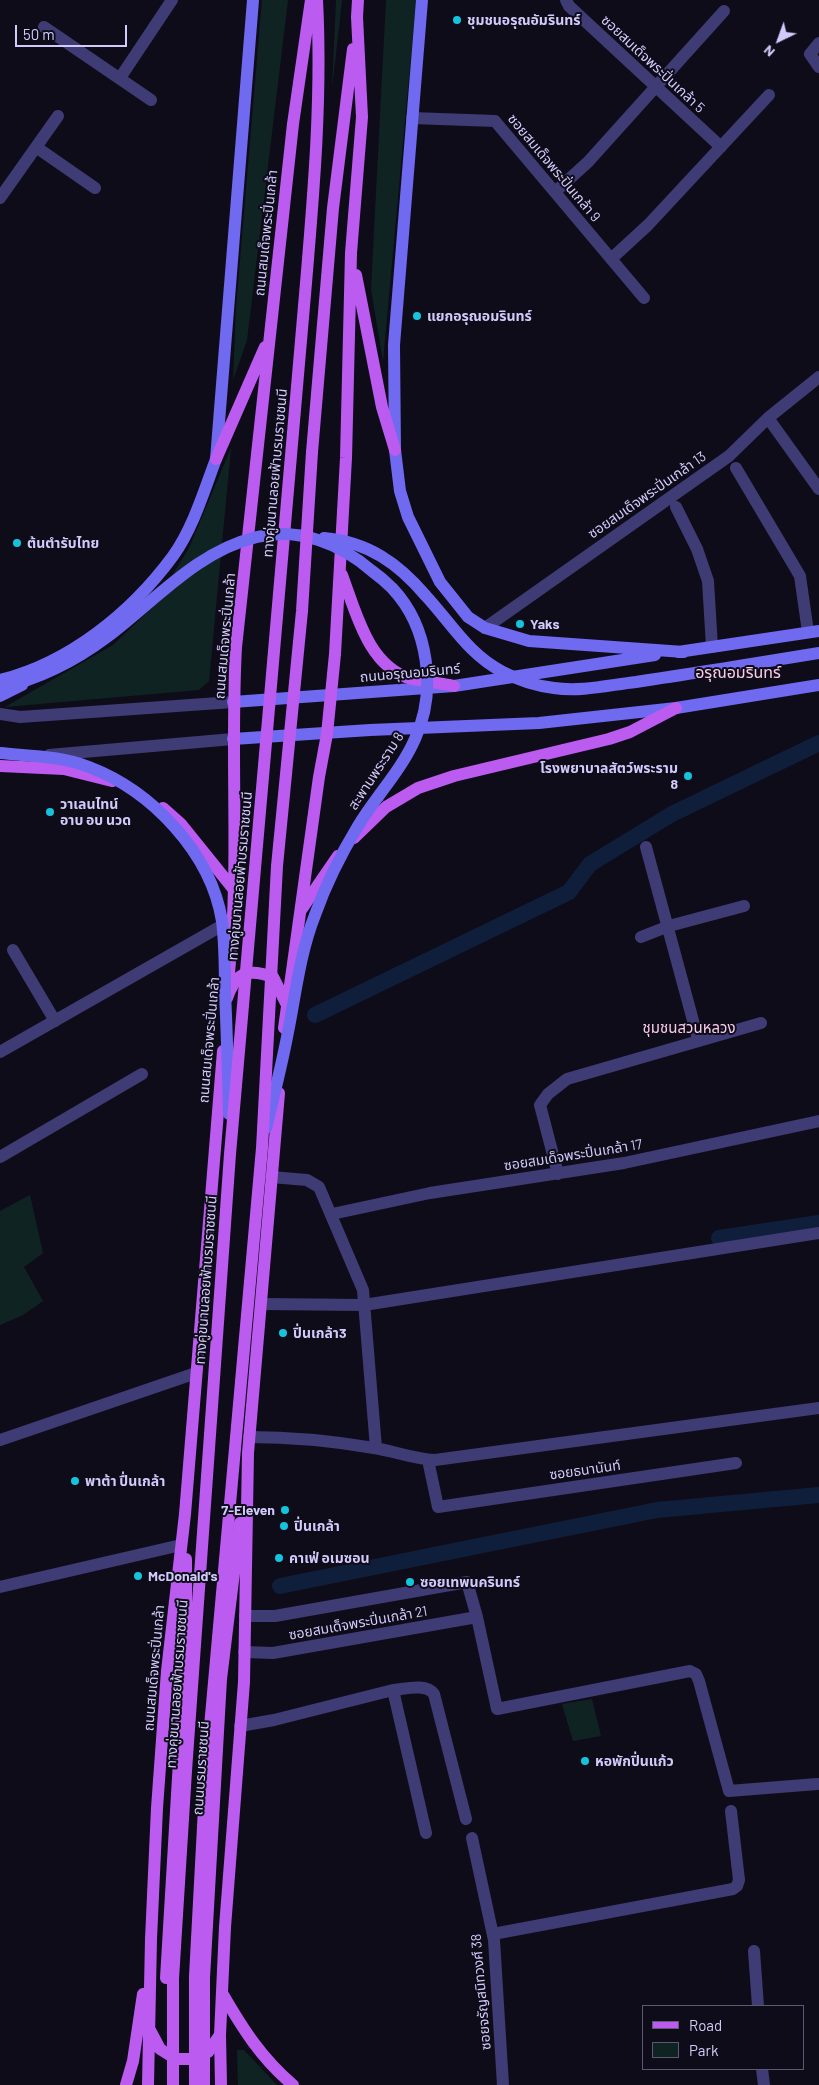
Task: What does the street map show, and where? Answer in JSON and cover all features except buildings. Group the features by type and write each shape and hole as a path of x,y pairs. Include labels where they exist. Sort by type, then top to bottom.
{"main road":[{"path":"216,459 253,0"},
{"name":"ถนนสมเด็จพระปิ่นเกล้า","path":"148,2085 151,1939 164,1720 185,1514 234,919 233,702 236,647 293,124 311,0"},
{"name":"ทางคู่ขนานลอยฟ้าบรมราชชนนี","path":"173,2085 173,1979 230,1154 292,451 318,115 319,44 317,0"},
{"path":"195,2085 195,1976 206,1771 262,1148 277,866 302,611 312,452 334,208 358,0"},
{"path":"422,0 394,345 395,450 400,491 418,540 445,589 468,618 485,628 529,640 684,652"},
{"path":"221,2085 220,2035 222,1993 246,1616 248,1453 286,1004 332,693 346,458 351,253 362,117 357,17"},
{"path":"351,253 382,407 395,450"},
{"path":"0,680 60,658 92,636 142,594 174,555 194,518 216,459 270,336"},
{"name":"สะพานพระราม 8","path":"0,688 29,682 76,657 106,638 193,566 232,544 274,534 314,537 355,556 393,588 407,609 420,636 426,658 427,703 416,739 358,826 332,872 315,914 303,949 288,1032 262,1148"},
{"path":"314,537 348,540 384,557 413,582 457,636 485,661 517,679 553,688 586,688 819,653"},
{"path":"340,570 358,618 373,650 381,659 399,673 412,678 454,686"},
{"name":"ถนนอรุณอมรินทร์","path":"233,702 332,693 454,686 814,632"},
{"path":"0,696 29,682"},
{"path":"234,739 370,730 539,724 676,708 819,685"},
{"path":"299,913 332,863 364,827 386,807 418,788 454,776 578,748 630,732 676,708"},
{"path":"0,753 58,758 88,766 119,780 174,827 202,867 218,906 224,940 230,1154"},
{"path":"0,766 64,769 114,782 158,804 181,824 235,890"},
{"path":"227,998 232,985 240,975 258,972 274,977 286,1004"},
{"name":"ถนนบรมราชชนนี","path":"204,2085 204,1978 222,1679 248,1453"},
{"name":"ถนนบรมราชชนนี","path":"166,2085 166,1978 187,1618 185,1514"},
{"path":"126,2085 133,2061 151,1939"},
{"path":"222,1993 254,2046 274,2069 292,2085"},
{"path":"149,2028 160,2049 176,2059 192,2060 208,2052 220,2035"}],"street":[{"path":"120,78 172,0"},
{"name":"ซอยสมเด็จพระปิ่นเกล้า 5","path":"566,0 569,6 654,87 721,147"},
{"path":"555,192 588,162 724,11"},
{"path":"44,27 151,100"},
{"path":"819,43 810,54 819,66"},
{"path":"611,259 648,225 769,95"},
{"path":"0,198 58,116"},
{"name":"ซอยสมเด็จพระปิ่นเกล้า 9","path":"412,118 495,121 644,298"},
{"path":"36,147 95,188"},
{"name":"ซอยสมเด็จพระปิ่นเกล้า 13","path":"485,628 729,456 768,418 819,377"},
{"path":"768,418 819,489"},
{"path":"736,468 796,565 814,632"},
{"path":"676,507 697,549 708,581 712,647"},
{"name":"ถนนอรุณอมรินทร์","path":"0,714 20,717 233,702"},
{"path":"0,759 234,739"},
{"path":"646,847 669,926 698,1039"},
{"path":"641,937 669,926 744,906"},
{"path":"0,1052 234,919"},
{"path":"13,950 55,1021"},
{"path":"558,1174 540,1105 548,1094 567,1078 698,1039 761,1023"},
{"path":"1,1154 142,1074"},
{"name":"ซอยสมเด็จพระปิ่นเกล้า 17","path":"332,1214 430,1193 624,1163 819,1121"},
{"path":"271,1177 307,1180 318,1187 332,1214 363,1290 376,1448"},
{"path":"262,1304 364,1305 819,1233"},
{"path":"0,1440 196,1373"},
{"path":"250,1437 279,1437 376,1448 410,1458 428,1460 819,1408"},
{"name":"ซอยธนานันท์","path":"428,1460 438,1507 736,1463"},
{"path":"0,1587 181,1545"},
{"path":"246,1616 275,1616 467,1582 477,1617 497,1709 690,1671 696,1674 699,1681 729,1791 817,1784"},
{"name":"ซอยสมเด็จพระปิ่นเกล้า 21","path":"244,1652 273,1653 477,1617"},
{"path":"240,1726 274,1720 393,1690 424,1688 430,1690 434,1694 466,1819"},
{"path":"393,1690 426,1833"},
{"path":"493,1934 732,1889 737,1886 739,1880 731,1812"},
{"name":"ซอยจรัญสนิทวงศ์ 38","path":"472,1838 493,1934 503,2085"},
{"path":"754,1951 758,2005"},
{"path":"762,2070 764,2085"}],"green space":[{"path":"262,0 288,0 247,340 233,380 236,308"},
{"path":"336,0 342,0 332,89"},
{"path":"386,0 416,0 383,361 371,289"},
{"path":"231,448 209,681 199,690 5,707 113,645 153,607 189,548"},
{"path":"30,1195 43,1253 24,1267 43,1301 23,1315 0,1325 0,1211"},
{"path":"592,1699 601,1736 573,1741 562,1704"},
{"path":"237,2050 244,2050 277,2085 238,2085"}],"waterway":[{"path":"315,1015 569,892 590,864 672,814 819,743"},
{"path":"719,1238 819,1223"},
{"path":"280,1586 657,1510 819,1495"}],"place":[{"name":"ชุมชนอรุณอัมรินทร์","path":"457,20"},
{"name":"แยกอรุณอมรินทร์","path":"417,316"},
{"name":"ต้นตำรับไทย","path":"17,543"},
{"name":"Yaks","path":"520,624"},
{"name":"โรงพยาบาลสัตว์พระราม 8","path":"688,776"},
{"name":"วาเลนไทน์ อาบ อบ นวด","path":"50,812"},
{"name":"ปิ่นเกล้า3","path":"283,1333"},
{"name":"พาต้า ปื่นเกล้า","path":"75,1481"},
{"name":"7-Eleven","path":"285,1510"},
{"name":"ปิ่นเกล้า","path":"284,1526"},
{"name":"คาเฟ่ อเมซอน","path":"279,1558"},
{"name":"McDonald's","path":"138,1576"},
{"name":"ซอยเทพนครินทร์","path":"410,1582"},
{"name":"หอพักปิ่นแก้ว","path":"585,1761"}],"district":[{"name":"อรุณอมรินทร์","path":"738,673"},
{"name":"ชุมชนสวนหลวง","path":"689,1028"}]}
